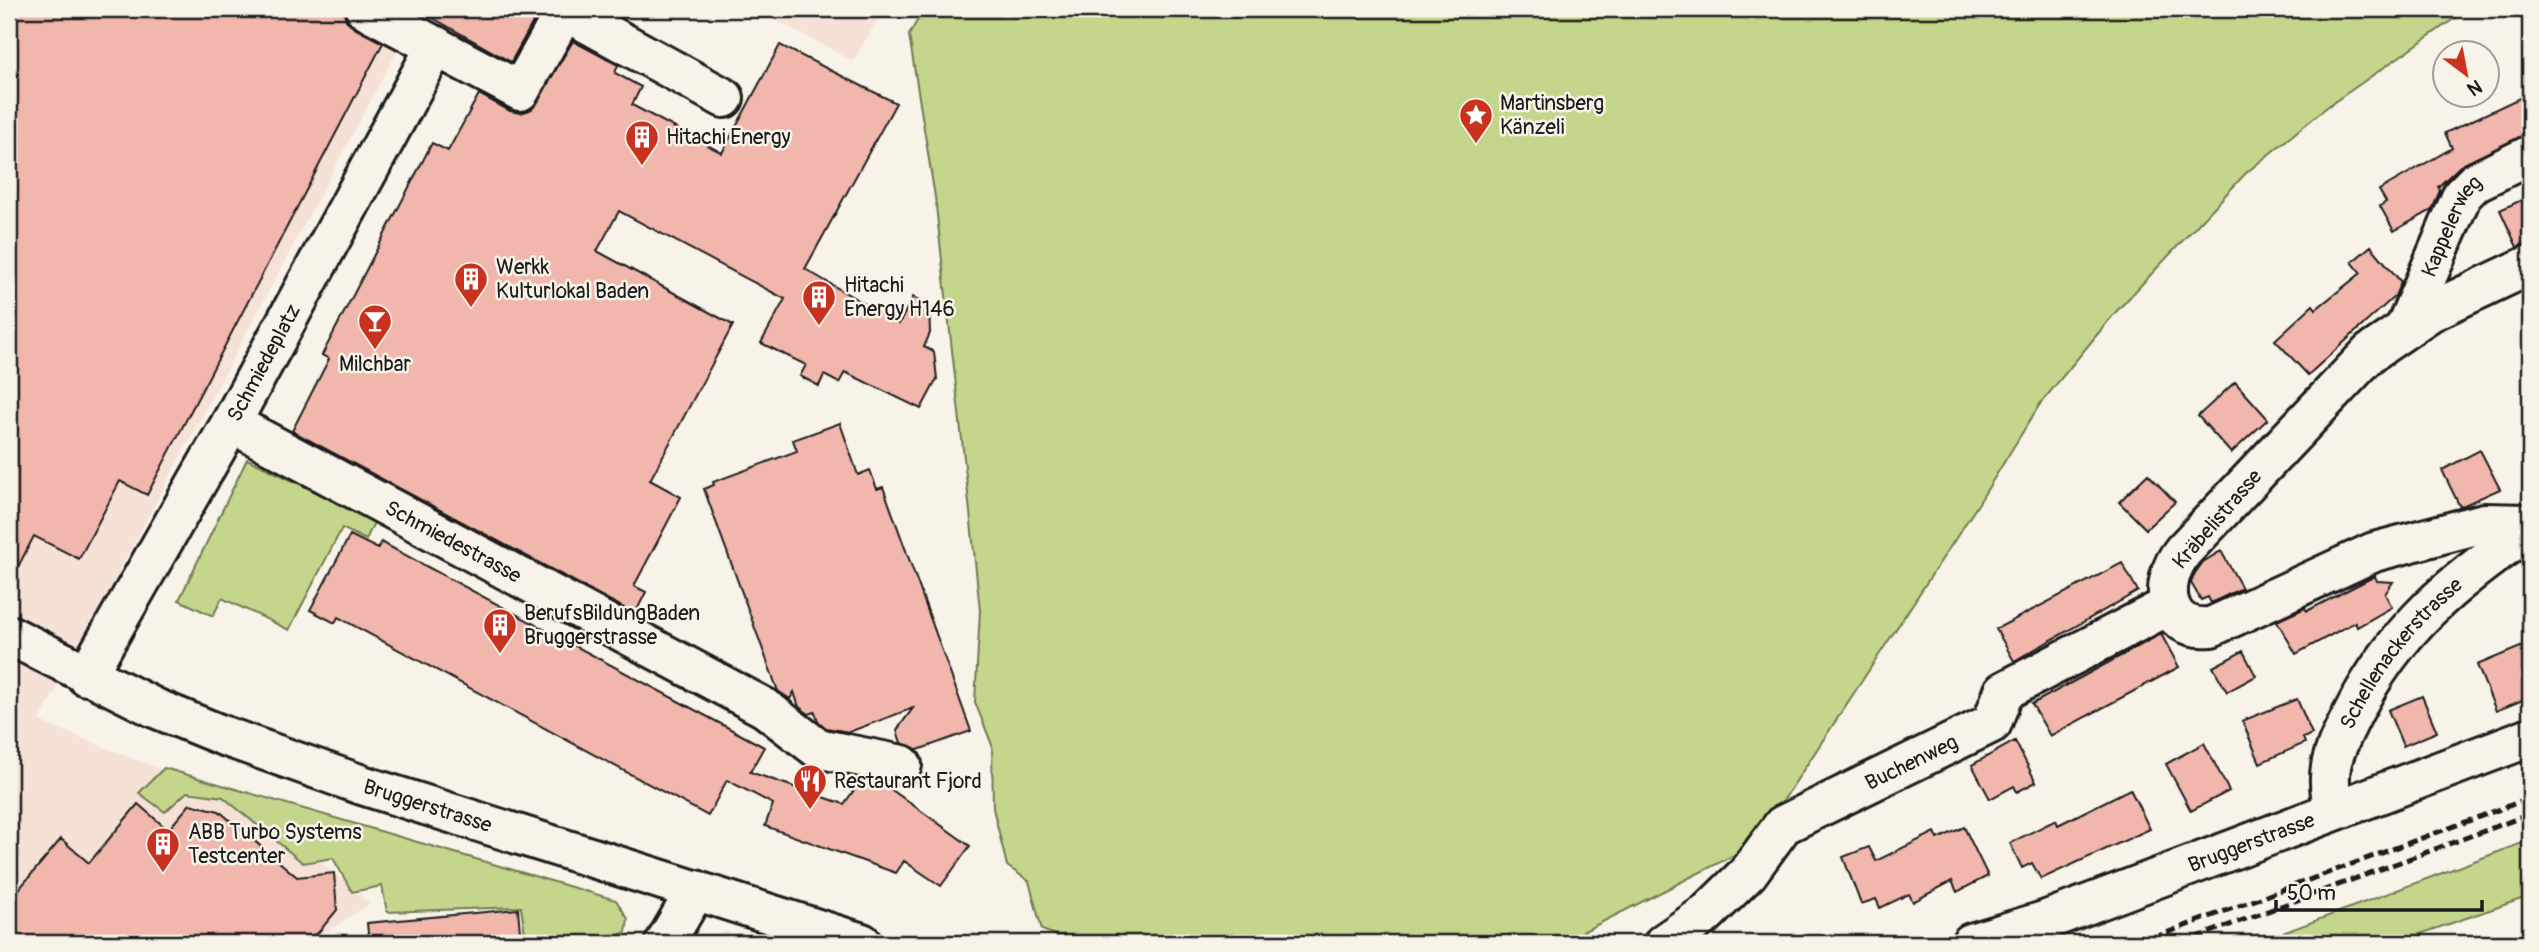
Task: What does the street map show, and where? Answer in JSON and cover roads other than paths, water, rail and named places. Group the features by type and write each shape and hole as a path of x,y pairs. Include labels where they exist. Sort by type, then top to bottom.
{"street":[{"path":"365,9 520,91 565,10 724,98"},
{"name":"Schmiedeplatz","path":"86,676 231,423 436,46"},
{"name":"Kappelerweg","path":"2406,326 2462,195 2474,182 2530,155"},
{"name":"Kräbelistrasse","path":"2170,605 2166,593 2168,576 2183,551 2352,370 2406,326 2530,265"},
{"name":"Schmiedestrasse","path":"231,423 765,708 810,744 902,765"},
{"path":"2170,605 2185,621 2200,628 2211,627 2374,552 2484,523 2530,526"},
{"name":"Schellenackerstrasse","path":"2334,809 2328,784 2330,762 2377,669 2426,609 2530,526"},
{"name":"Buchenweg","path":"1664,943 1706,914 1748,873 1783,825 1992,723 2004,691 2170,605"},
{"name":"Bruggerstrasse","path":"9,635 86,676 239,742 362,785 862,943"},
{"name":"Bruggerstrasse","path":"1971,943 2044,921 2530,737"},
{"path":"665,943 696,890"}],"railway":[{"path":"2139,943 2530,798"},
{"path":"2181,943 2530,814"}],"place":[{"name":"Martinsberg Känzeli","path":"1476,145"},
{"name":"Hitachi Energy","path":"642,167"},
{"name":"Werkk Kulturlokal Baden","path":"471,309"},
{"name":"Hitachi Energy H146","path":"819,327"},
{"name":"Milchbar","path":"375,351"},
{"name":"BerufsBildungBaden Bruggerstrasse","path":"500,655"},
{"name":"Restaurant Fjord","path":"810,811"},
{"name":"ABB Turbo Systems Testcenter","path":"163,874"}]}
